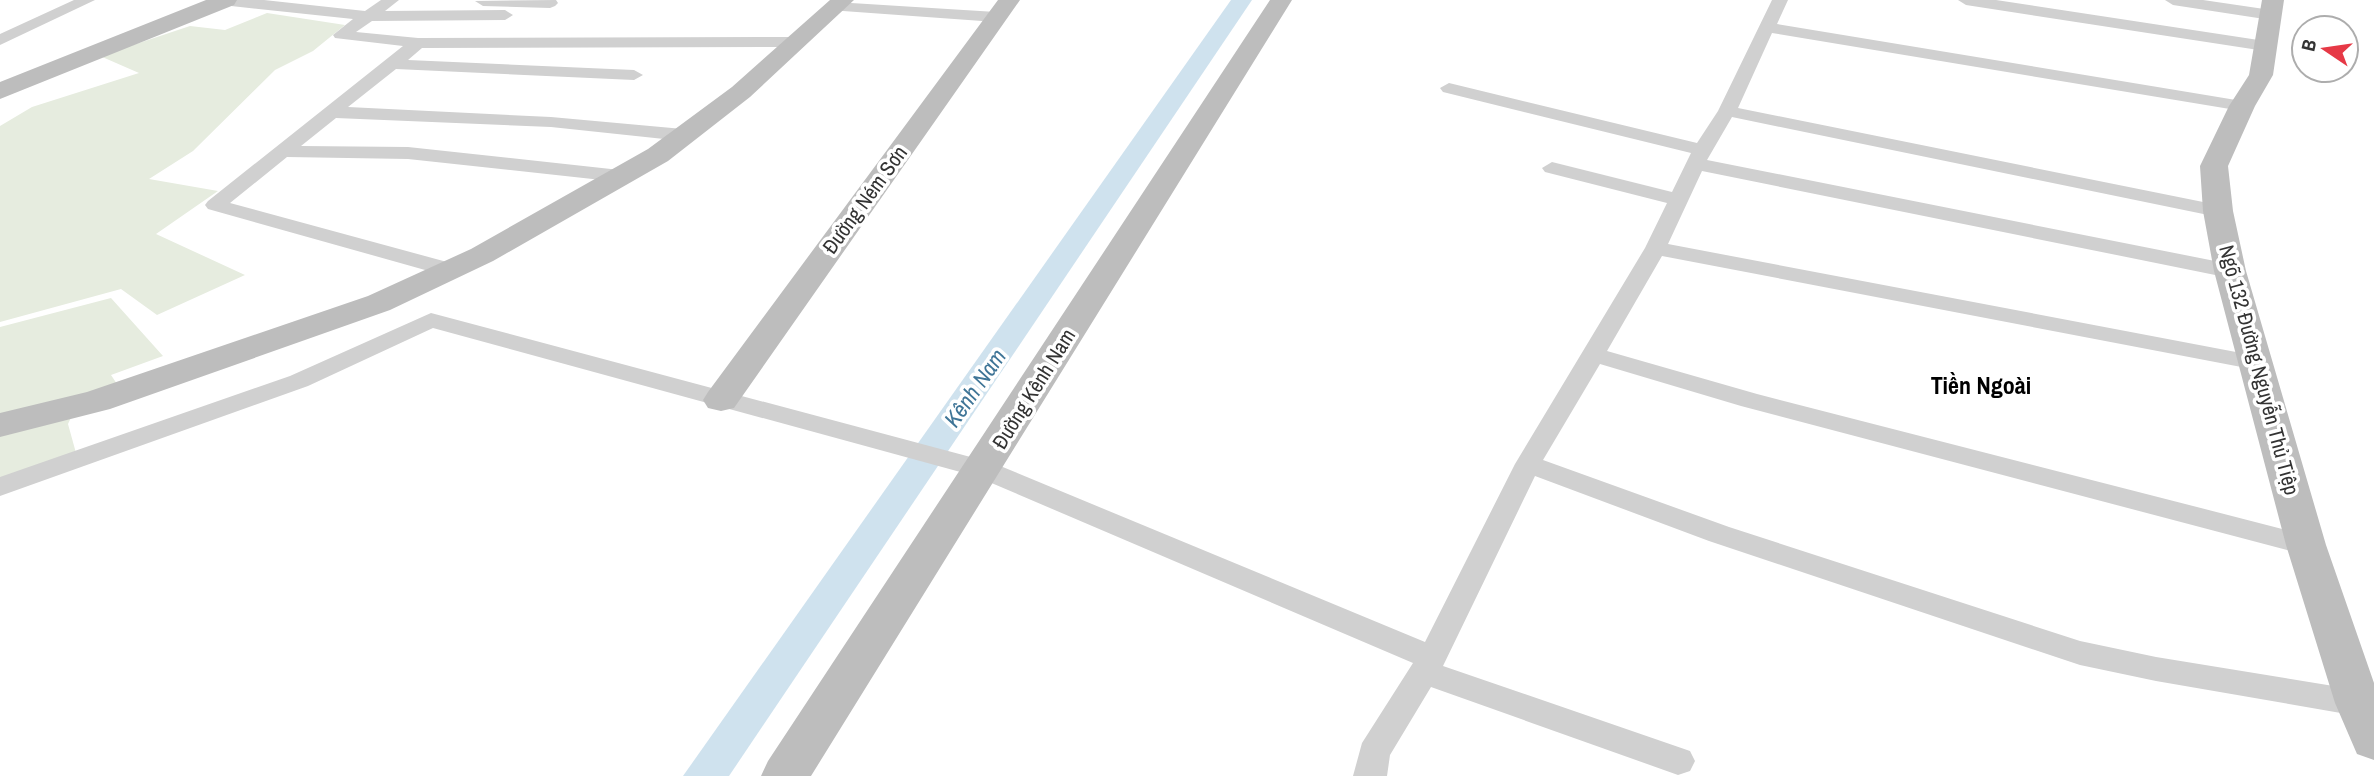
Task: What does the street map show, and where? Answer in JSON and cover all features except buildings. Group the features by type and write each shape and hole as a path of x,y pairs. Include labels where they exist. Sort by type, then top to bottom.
{"street":[{"path":"0,40 87,0"},
{"path":"0,91 225,0 368,16 505,15"},
{"path":"391,0 341,35 418,43 796,42"},
{"path":"430,0 550,3"},
{"name":"Đường Kênh Nam","path":"785,776 1281,0"},
{"path":"1370,776 1374,753 1428,665 1528,464 1656,248 1699,157 1727,111 1780,0"},
{"path":"1966,0 2270,20"},
{"path":"2173,0 2270,20"},
{"path":"0,425 96,401 379,303 482,255 658,155 741,92 839,3 1003,9"},
{"name":"Đường Ném Sơn","path":"721,400 1003,9"},
{"name":"Ngõ 132 Đường Nguyễn Thủ Tiệp","path":"2270,20 2261,75 2242,106 2214,166 2218,211 2230,271 2306,545 2358,703 2374,740"},
{"path":"1766,27 2242,106"},
{"path":"418,43 215,205 450,270"},
{"path":"393,64 634,75"},
{"path":"1449,88 1699,157 2230,271"},
{"path":"1727,111 2218,211"},
{"path":"333,112 551,122 683,135"},
{"path":"286,151 408,153 620,176"},
{"path":"1552,168 1678,200"},
{"path":"1656,248 2257,363"},
{"path":"0,487 299,381 430,320 982,469 1428,665 1678,761"},
{"path":"1593,354 1750,400 2306,545"},
{"path":"1528,464 1719,534 2080,653 2156,669 2358,703"}],"shaded area":[{"path":"267,13 345,25 313,51 275,70 193,151 149,179 218,191 156,234 245,275 157,315 121,289 0,322 0,126 32,107 139,73 100,56 190,26 225,30"},
{"path":"111,298 163,356 111,375 119,387 80,398 68,424 76,453 0,480 0,327"}],"water":[{"name":"Kênh Nam","path":"1231,0 1252,0 729,776 683,776"}],"district":[{"name":"Tiền Ngoài","path":"1981,386"}]}
